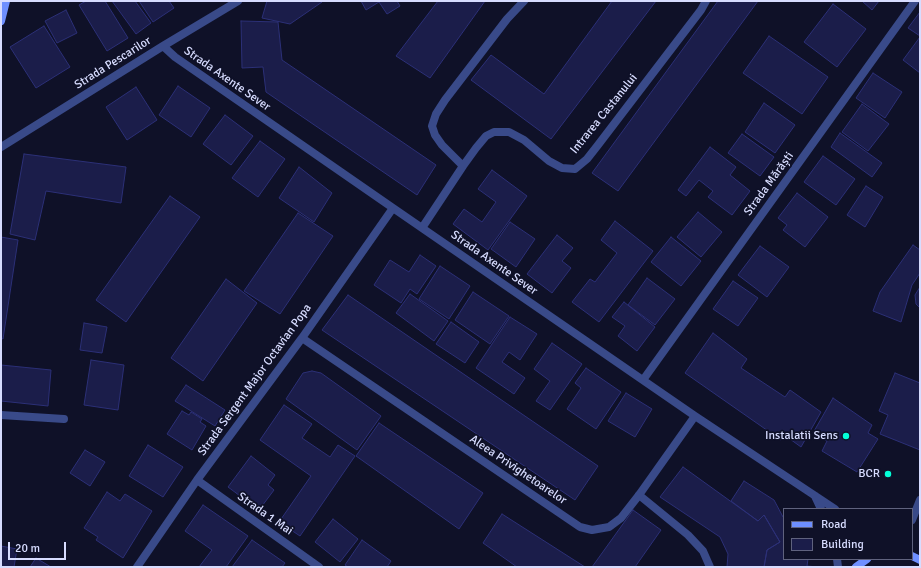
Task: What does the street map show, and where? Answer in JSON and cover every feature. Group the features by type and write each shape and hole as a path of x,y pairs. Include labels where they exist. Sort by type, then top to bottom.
{"street":[{"path":"1,21 6,1"},
{"name":"Strada Pescarilor","path":"1,147 238,1"},
{"path":"463,166 442,145 435,135 432,126 436,114 507,19 524,1"},
{"name":"Intrarea Castanului","path":"422,228 476,148 486,136 494,132 510,132 524,140 549,161 562,168 575,169 590,154 701,10 706,1"},
{"name":"Strada Mărăști","path":"643,380 915,1"},
{"name":"Strada Axente Sever","path":"163,46 175,57 392,208 695,416 833,508"},
{"name":"Strada Sergent Major Octavian Popa","path":"137,567 197,480 302,338 392,208"},
{"name":"Aleea Privighetoarelor","path":"302,338 580,527 592,530 609,527 621,518 695,416"},
{"path":"1,415 64,419"},
{"name":"Strada 1 Mai","path":"197,480 319,567"},
{"path":"639,495 688,535 703,551 710,567"},
{"name":"Strada Axente Sever","path":"814,496 820,508"},
{"path":"913,518 920,500"},
{"path":"856,567 866,560"}],"building":[{"path":"86,1 105,1 128,38 107,51 79,5"},
{"path":"112,1 135,1 151,23 136,34"},
{"path":"139,1 169,1 174,8 153,22"},
{"path":"267,1 322,2 290,24 262,18"},
{"path":"361,1 397,1 400,6 387,14 379,2 366,10"},
{"path":"438,1 485,1 430,78 396,56"},
{"path":"612,1 656,1 551,139 471,80 491,55 544,94"},
{"path":"718,1 758,1 618,191 592,173"},
{"path":"862,1 879,1 872,10"},
{"path":"833,4 866,29 837,67 804,42"},
{"path":"66,10 77,33 57,43 45,21"},
{"path":"920,12 920,36 908,28"},
{"path":"241,21 278,22 282,60 436,165 417,195 266,92 263,67 242,68"},
{"path":"44,26 70,67 36,88 10,47"},
{"path":"769,36 828,77 802,114 743,73"},
{"path":"920,37 920,73 903,60"},
{"path":"873,73 902,92 885,118 856,98"},
{"path":"178,86 210,108 191,137 159,115"},
{"path":"136,87 157,120 127,140 106,107"},
{"path":"764,103 795,125 775,153 745,132"},
{"path":"862,104 889,124 868,151 842,132"},
{"path":"225,115 253,136 231,165 203,144"},
{"path":"840,133 882,163 872,177 831,147"},
{"path":"742,134 774,157 760,176 728,153"},
{"path":"260,141 285,159 258,197 232,178"},
{"path":"710,147 736,167 730,175 750,191 732,215 708,197 713,191 699,180 686,196 678,190"},
{"path":"24,154 126,167 121,203 46,191 35,240 10,234"},
{"path":"823,156 855,179 836,205 804,182"},
{"path":"299,167 332,193 314,222 279,198"},
{"path":"492,170 527,196 488,250 453,224 464,209 482,222 496,202 478,189"},
{"path":"866,186 883,197 865,227 847,215"},
{"path":"797,193 828,217 805,247 783,230 787,225 778,218"},
{"path":"170,196 200,217 126,322 96,300"},
{"path":"698,212 722,232 701,257 677,237"},
{"path":"298,213 333,236 280,314 244,291"},
{"path":"615,221 653,251 599,322 572,302 590,279 595,282 617,253 601,240"},
{"path":"510,222 535,239 516,267 491,249"},
{"path":"557,235 573,248 562,261 571,268 552,293 527,274"},
{"path":"1,237 18,240 3,339 1,338"},
{"path":"671,237 701,261 681,286 651,262"},
{"path":"913,245 920,250 920,273 912,285 901,322 873,311 880,292"},
{"path":"760,246 789,267 767,297 738,275"},
{"path":"420,255 436,266 417,294 410,289 401,303 374,285 390,260 409,272"},
{"path":"440,266 470,286 449,319 419,299"},
{"path":"647,278 675,299 655,325 628,305"},
{"path":"226,279 257,303 203,381 171,358"},
{"path":"733,281 758,298 738,326 713,309"},
{"path":"920,287 920,308 916,304 915,295"},
{"path":"473,292 509,316 490,344 455,320"},
{"path":"410,294 448,321 434,341 396,313"},
{"path":"348,295 598,466 575,500 322,330"},
{"path":"624,302 655,327 637,351 618,336 625,326 612,317"},
{"path":"510,317 537,334 520,360 509,352 502,362 525,378 514,394 476,368"},
{"path":"451,322 479,342 465,363 436,344"},
{"path":"84,323 107,327 102,353 80,350"},
{"path":"713,333 747,359 741,368 785,397 790,390 821,412 801,447 783,434 781,440 685,373"},
{"path":"552,343 582,364 550,410 536,401 550,381 534,369"},
{"path":"91,360 124,365 118,410 84,405"},
{"path":"1,365 51,370 48,406 1,401"},
{"path":"586,368 621,392 596,429 567,409 581,388 575,383"},
{"path":"312,371 321,373 381,416 357,450 286,399 303,373"},
{"path":"895,373 920,383 920,450 880,434 888,415 879,411"},
{"path":"186,385 225,410 215,426 175,401"},
{"path":"626,393 652,409 635,437 608,421"},
{"name":"Instalatii Sens","path":"833,398 872,425 868,433 878,439 857,472 822,451 827,441 813,433"},
{"path":"284,405 312,424 302,438 330,457 338,445 355,456 300,536 279,522 311,476 260,440"},
{"path":"182,411 189,415 191,412 202,419 200,422 206,426 192,450 167,434"},
{"path":"379,423 483,493 459,529 356,456"},
{"path":"148,445 183,467 163,497 129,476"},
{"path":"85,450 105,462 90,486 70,473"},
{"path":"251,456 275,475 268,485 274,490 259,510 228,487"},
{"path":"683,467 758,521 764,515 780,542 767,550 764,567 727,567 728,554 720,537 660,497"},
{"path":"744,481 774,500 783,517 783,560 808,560 807,566 818,567 764,567 767,550 780,542 764,515 758,521 731,501"},
{"path":"107,492 120,501 125,494 152,511 123,558 96,540 98,537 84,528"},
{"path":"203,505 248,536 226,567 199,567 212,550 185,531"},
{"path":"633,510 661,530 635,567 592,567"},
{"path":"502,514 585,567 517,567 483,543"},
{"path":"333,519 358,539 340,562 315,542"},
{"path":"252,540 285,563 282,567 232,567"},
{"path":"362,540 391,561 387,567 348,567 345,565"},
{"path":"1,546 17,549 14,567 1,567"},
{"path":"36,558 51,567 30,567"}],"place":[{"name":"Instalatii Sens","path":"846,436"},
{"name":"BCR","path":"888,474"}]}
